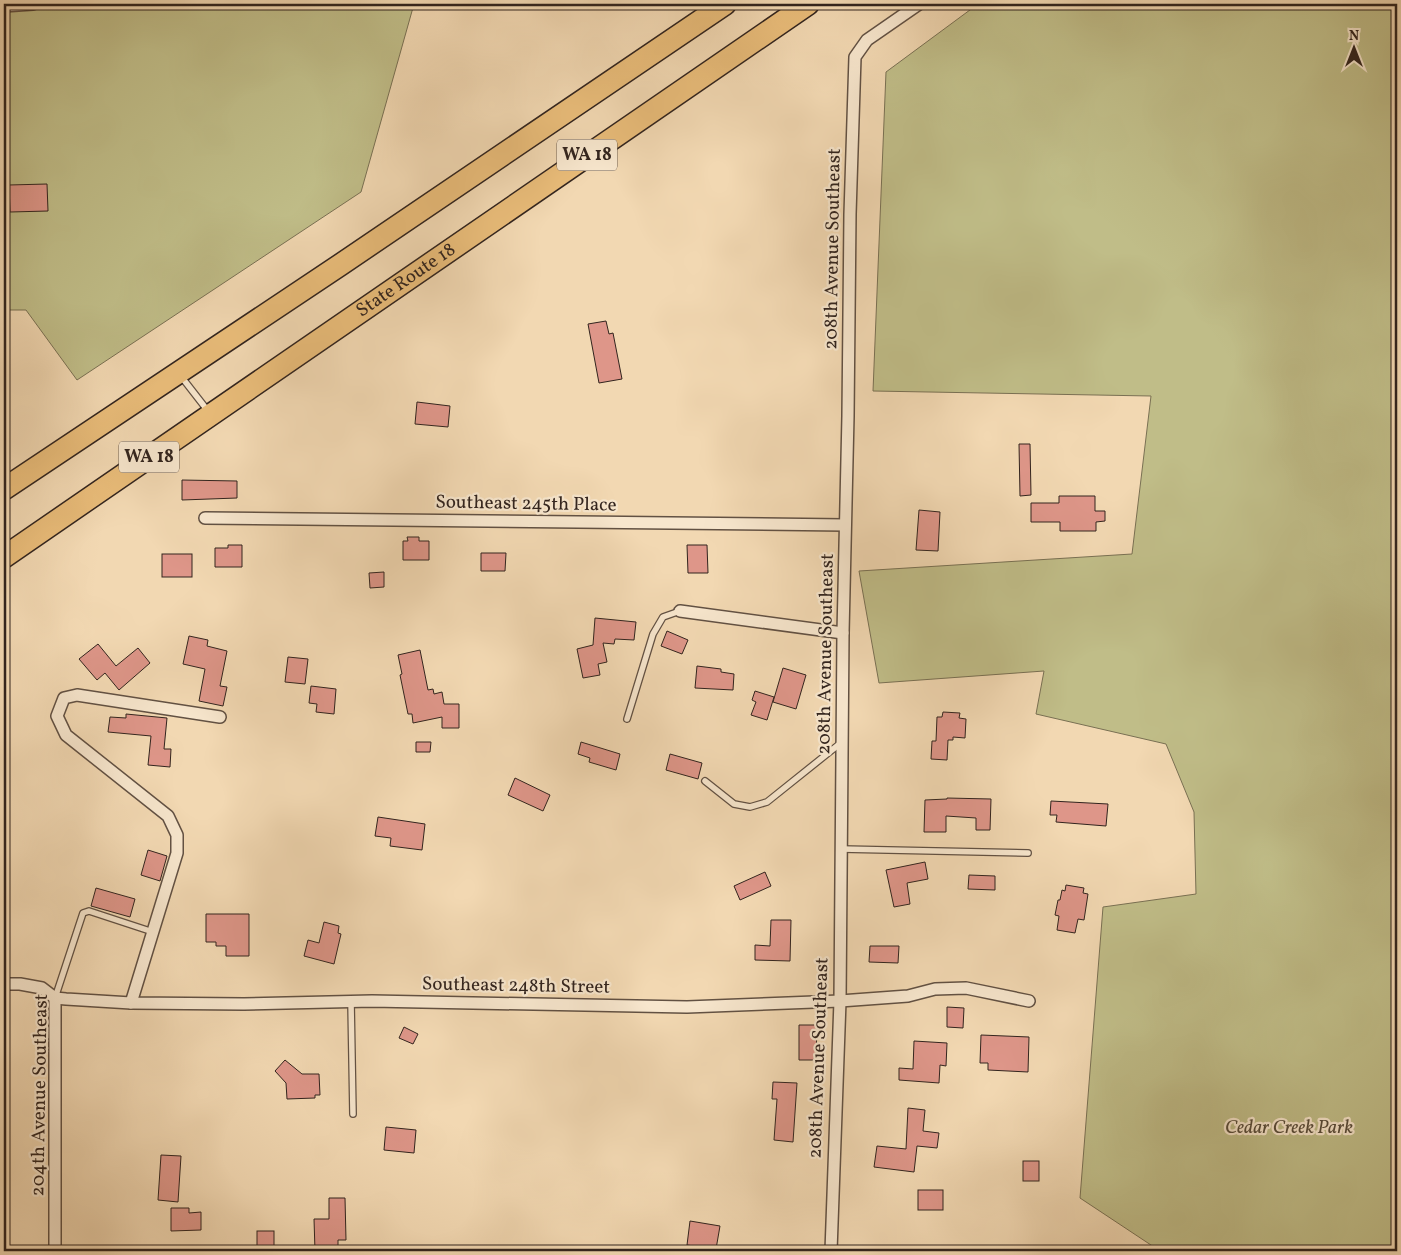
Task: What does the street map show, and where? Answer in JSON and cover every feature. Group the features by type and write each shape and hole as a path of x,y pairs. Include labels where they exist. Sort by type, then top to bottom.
{"highway":[{"name":"WA 18","path":"4,489 725,4"},
{"name":"State Route 18","path":"4,557 808,4"}],"street":[{"path":"4,6 32,4"},
{"name":"208th Avenue Southeast","path":"831,1251 840,1001 843,633 850,214 855,57 866,40 919,4"},
{"name":"Southeast 245th Place","path":"205,518 845,525"},
{"path":"680,611 843,633"},
{"path":"132,1003 177,853 177,835 168,816 66,735 57,716 64,698 77,695 220,717"},
{"name":"Southeast 248th Street","path":"4,984 20,984 42,988 55,998 132,1003 244,1004 351,1002 687,1007 840,1001 908,996 935,989 966,988 1029,1001"},
{"name":"204th Avenue Southeast","path":"55,998 55,1251"}],"lane":[{"path":"178,373 211,415"},
{"path":"627,719 653,634 663,617 680,611"},
{"path":"705,781 734,804 750,808 767,802 842,742"},
{"path":"841,849 1028,853"},
{"name":"204th Avenue Southeast","path":"55,998 83,913 88,911 153,932"},
{"path":"351,1002 353,1114"}],"green space":[{"path":"4,4 414,4 361,192 77,380 26,310 4,310"},
{"name":"Cedar Creek Park","path":"978,4 1397,4 1397,1251 1160,1251 1080,1198 1103,907 1196,894 1194,812 1166,744 1036,714 1044,671 879,683 859,571 1132,554 1151,396 873,391 886,72"}],"building":[{"path":"47,184 48,211 10,212 9,185"},
{"path":"606,321 609,334 613,333 622,379 599,383 588,324"},
{"path":"417,402 450,406 448,427 415,424"},
{"path":"1019,444 1030,444 1031,495 1020,496"},
{"path":"182,480 237,481 237,498 182,500"},
{"path":"1059,496 1095,496 1095,511 1105,511 1105,521 1096,522 1096,531 1060,531 1060,522 1031,522 1031,503 1059,503"},
{"path":"919,510 940,512 938,551 916,550"},
{"path":"407,537 419,537 419,541 429,541 429,560 403,560 403,541 408,541"},
{"path":"228,545 242,545 242,567 215,567 215,548 228,548"},
{"path":"687,545 707,545 708,573 688,573"},
{"path":"481,553 506,553 505,571 481,571"},
{"path":"162,554 192,554 192,577 162,577"},
{"path":"384,572 384,587 370,588 369,573"},
{"path":"595,618 636,622 634,640 615,639 614,644 603,643 607,662 598,664 600,675 583,678 577,649 593,645"},
{"path":"667,631 688,640 682,654 661,646"},
{"path":"189,636 208,640 207,646 227,651 220,686 227,687 223,706 199,701 205,669 183,664"},
{"path":"98,644 116,666 138,648 150,663 119,690 105,673 97,680 79,659"},
{"path":"420,650 428,690 433,689 434,694 442,692 444,704 459,704 459,728 442,728 442,717 413,723 412,714 408,714 398,655"},
{"path":"288,657 308,659 305,684 285,682"},
{"path":"697,666 721,669 721,672 734,674 733,690 695,688"},
{"path":"783,668 806,675 796,709 773,702"},
{"path":"311,686 336,689 334,714 316,712 317,704 309,703"},
{"path":"755,691 774,697 767,720 751,715 756,702 752,700"},
{"path":"943,712 960,713 959,718 966,719 965,738 953,737 953,740 948,740 947,760 931,759 932,741 936,741 937,717 942,717"},
{"path":"126,714 167,718 164,749 171,749 170,767 148,765 151,736 108,732 110,717 126,718"},
{"path":"416,742 431,742 430,752 416,752"},
{"path":"581,742 620,754 616,770 589,762 590,758 578,754"},
{"path":"670,754 702,763 698,779 666,770"},
{"path":"515,778 550,795 543,811 508,795"},
{"path":"947,798 991,799 990,830 976,830 976,818 946,816 946,832 924,832 925,800"},
{"path":"1051,801 1108,804 1106,826 1056,822 1057,815 1050,815"},
{"path":"378,817 425,824 422,850 390,846 391,838 375,836"},
{"path":"148,850 167,856 160,881 141,875"},
{"path":"925,862 928,879 907,883 910,904 894,907 886,870"},
{"path":"765,872 771,886 740,900 734,886"},
{"path":"969,875 995,876 995,890 968,889"},
{"path":"1066,885 1084,888 1083,893 1088,894 1084,920 1078,919 1075,933 1057,930 1059,916 1055,915 1058,900 1060,900 1062,890 1065,891"},
{"path":"96,888 135,899 130,917 91,906"},
{"path":"206,914 249,914 249,956 226,956 226,946 216,946 216,942 206,942"},
{"path":"771,920 791,920 790,961 755,960 755,945 770,946"},
{"path":"324,922 339,926 338,933 341,934 334,964 304,956 308,940 319,943"},
{"path":"870,946 899,946 898,963 869,962"},
{"path":"947,1007 964,1008 963,1028 947,1027"},
{"path":"799,1025 817,1025 816,1060 799,1060"},
{"path":"404,1027 418,1034 413,1044 399,1038"},
{"path":"981,1035 1029,1037 1028,1072 988,1070 988,1063 980,1063"},
{"path":"914,1041 947,1043 946,1066 940,1065 939,1083 899,1080 899,1068 913,1069"},
{"path":"285,1060 302,1074 319,1074 320,1095 315,1095 315,1098 287,1099 286,1083 275,1071"},
{"path":"773,1082 797,1083 793,1142 774,1140 777,1099 772,1099"},
{"path":"908,1108 925,1110 923,1131 939,1133 937,1148 917,1146 914,1172 874,1167 877,1146 906,1149"},
{"path":"386,1127 416,1130 414,1153 384,1150"},
{"path":"161,1155 181,1156 178,1202 158,1200"},
{"path":"1023,1161 1039,1161 1039,1181 1023,1181"},
{"path":"918,1190 943,1190 943,1210 918,1210"},
{"path":"329,1198 345,1198 346,1240 338,1240 338,1251 315,1251 314,1219 329,1219"},
{"path":"171,1208 189,1208 189,1213 201,1212 201,1230 171,1231"},
{"path":"690,1221 720,1226 716,1249 687,1245"},
{"path":"257,1231 274,1231 274,1251 257,1251"}]}
